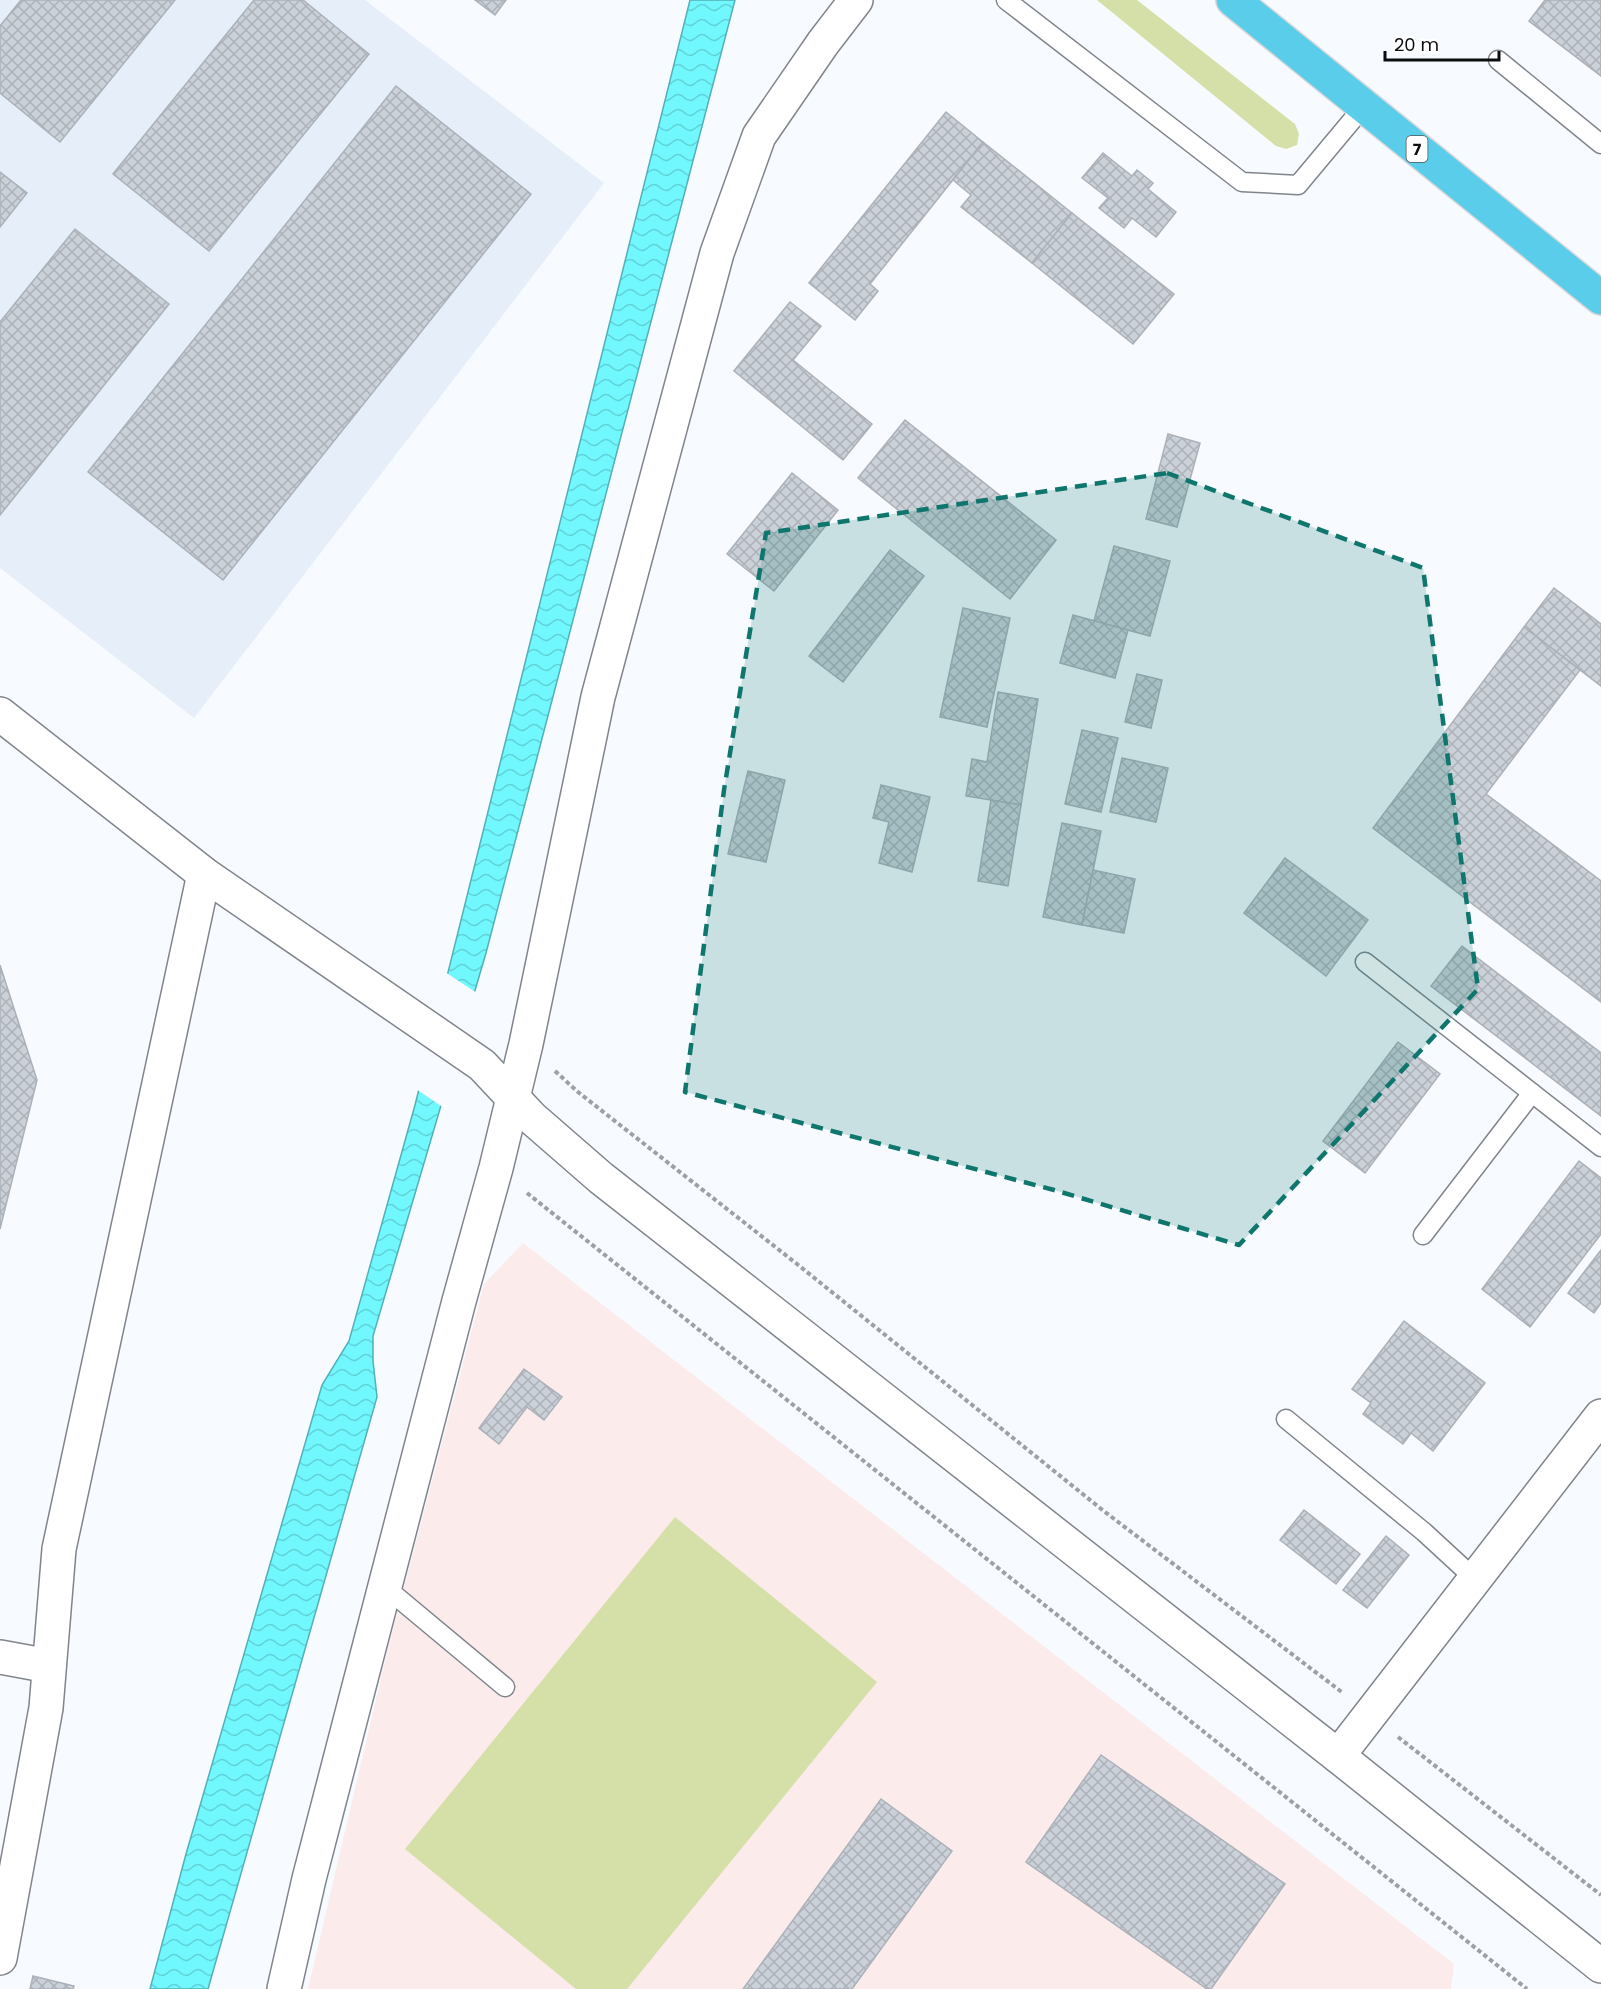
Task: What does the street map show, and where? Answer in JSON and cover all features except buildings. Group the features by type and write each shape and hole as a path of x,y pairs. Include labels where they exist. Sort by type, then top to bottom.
{"highway":[{"name":"7","path":"1233,0 1601,298"}],"street":[{"path":"284,1989 309,1879 496,1168 526,1044 598,697 717,253 759,136 823,43 856,0"},
{"path":"0,714 204,874 482,1065 532,1118 601,1178 1338,1756 1601,1966"},
{"path":"0,1958 46,1708 59,1549 204,874"},
{"path":"1338,1756 1601,1416"},
{"path":"0,1658 49,1666"}],"lane":[{"path":"1006,0 1242,182 1298,185 1364,106"},
{"path":"1498,60 1601,144"},
{"path":"1365,962 1601,1146"},
{"path":"1423,1235 1532,1093"},
{"path":"1286,1419 1424,1532 1475,1579"},
{"path":"385,1587 505,1688"}],"path":[{"path":"526,1044 578,1092 1105,1512 1371,1714 1392,1733 1601,1895"},
{"path":"496,1168 1527,1989"}],"highlighted area":[{"path":"1167,473 1423,568 1478,989 1239,1245 1054,1190 685,1092 724,790 766,533"}],"shaded area":[{"path":"0,0 365,0 604,183 194,718 0,568"},
{"path":"523,1243 1454,1964 1451,1989 308,1989 389,1644 484,1284"}],"green space":[{"path":"1097,0 1137,0 1295,124 1299,134 1297,145 1286,149 1276,146"},
{"path":"675,1517 877,1682 627,1989 576,1989 405,1849"}],"water":[{"path":"690,0 735,0 486,953 373,1336 377,1397 208,1989 150,1989 186,1854 322,1385 349,1341 415,1105"}],"pier":[{"path":"445,972 477,993 444,1108 416,1089"}]}
